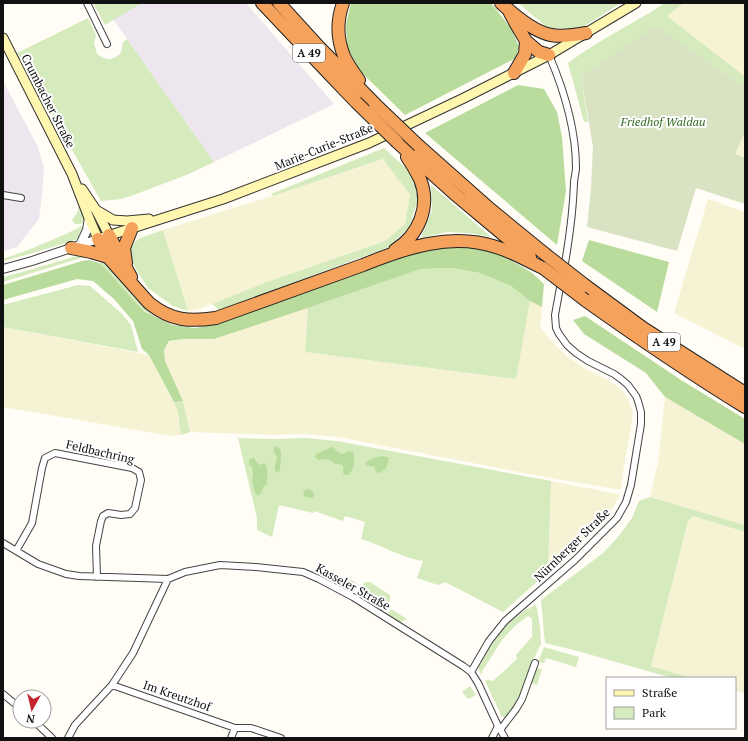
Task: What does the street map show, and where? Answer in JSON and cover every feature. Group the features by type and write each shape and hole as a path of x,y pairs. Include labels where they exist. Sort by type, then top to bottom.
{"highway":[{"name":"A 49","path":"262,3 330,75 367,100 501,218 545,254 643,328 745,393"},
{"name":"A 49","path":"279,3 367,100 403,148 457,196 543,268 586,300 713,387 745,406"},
{"path":"343,3 339,27 341,46 344,57 367,100"},
{"path":"505,7 532,27 551,35 586,33"},
{"path":"505,7 526,40 539,52 549,55"},
{"path":"532,27 549,55"},
{"path":"514,73 525,54 526,40"},
{"path":"385,256 402,245 412,236 420,222 423,211 424,194 421,184 417,172 403,148"},
{"path":"126,266 124,248 132,228"},
{"path":"104,237 108,257 157,310 176,318 199,320 216,318 385,256 436,242 463,240 496,247 508,251 543,268"},
{"path":"104,237 126,266 138,290"},
{"path":"76,247 108,257"}],"main road":[{"name":"Marie-Curie-Straße","path":"104,237 223,199 369,143 549,55 636,3"},
{"name":"Crumbacher Straße","path":"3,38 72,174 89,218 104,237"},
{"name":"Crumbacher Straße","path":"72,174 96,210 104,237"},
{"name":"Crumbacher Straße","path":"96,210 113,220 127,221 166,217"}],"street":[{"path":"87,3 107,44"},
{"name":"Nürnberger Straße","path":"471,672 489,641 505,621 575,560 617,518 629,493 641,424 638,401 628,386 614,374 576,354 563,340 556,328 555,311 574,205 576,168 573,136 568,110 558,76 549,55"},
{"path":"3,195 21,198"},
{"path":"76,247 87,230 89,218"},
{"name":"Marie-Curie-Straße","path":"3,269 32,262 104,237"},
{"name":"Feldbachring","path":"16,551 32,523 45,458 55,453 132,468 139,472 141,480 135,508 130,514 108,513 103,516 96,546 97,578"},
{"name":"Kasseler Straße","path":"3,543 38,564 56,571 97,578 168,579 185,572 220,565 303,572 353,597 471,672"},
{"path":"68,738 75,725 112,685 133,653 168,579"},
{"path":"492,738 516,709 522,699 535,663"},
{"path":"471,672 478,683 504,737"},
{"name":"Im Kreutzhof","path":"112,685 235,728 251,728 281,738"},
{"path":"3,694 12,701"},
{"path":"231,738 235,728"},
{"path":"42,729 52,738"}],"shaded area":[{"path":"141,3 246,3 334,104 214,162 113,19"},
{"path":"684,3 745,3 744,77 666,16"},
{"path":"3,81 37,145 44,167 39,219 17,247 3,251"},
{"path":"745,132 745,158 734,154"},
{"path":"384,159 410,195 405,224 385,241 264,283 199,309 188,311 163,230 273,196"},
{"path":"708,199 745,212 745,349 674,313"},
{"path":"530,301 542,307 540,327 554,344 568,357 584,368 620,388 629,401 633,414 621,490 550,478 338,437 304,434 275,435 190,432 183,401 165,361 164,350 169,342 184,339 214,339 308,308 305,352 515,379"},
{"path":"3,327 149,355 178,412 181,435 172,436 3,407"},
{"path":"665,397 745,444 745,525 650,497 658,462"},
{"path":"551,481 620,495 612,509 590,533 548,572"},
{"path":"693,516 745,532 745,693 736,691 736,677 689,677 651,666 688,521"}],"green space":[{"path":"93,3 142,3 105,25"},
{"path":"351,3 491,3 511,28 519,47 516,58 405,115 360,71 347,47 346,24"},
{"path":"518,3 621,3 580,29 549,29"},
{"path":"665,3 684,3 667,16 745,76 745,88 656,27 581,76 588,122 584,122 568,63 591,47"},
{"path":"88,18 96,35 94,43 97,54 107,59 115,58 121,53 123,42 127,39 214,162 189,174 131,196 121,199 101,201 17,53"},
{"name":"Friedhof Waldau","path":"656,26 745,88 745,132 735,154 745,158 745,204 696,188 677,251 587,227 593,147 581,76"},
{"path":"518,85 544,89 557,112 562,137 566,191 557,245 425,133"},
{"path":"384,148 408,170 419,196 409,227 389,247 219,310 212,304 264,283 385,241 405,224 410,195 383,159 273,196 271,194"},
{"path":"431,185 491,237 469,233 447,232 421,238 432,210"},
{"path":"79,206 85,222 75,224 72,220 77,213"},
{"path":"86,224 78,239 3,261 3,259 66,234"},
{"path":"163,230 188,311 173,306 148,288 132,262 129,254 131,247 140,238"},
{"path":"589,240 669,262 657,312 582,261"},
{"path":"445,246 472,247 500,254 531,272 544,284 542,307 530,301 511,286 480,273 452,268 421,269 214,339 184,339 169,341 164,350 165,361 183,401 174,402 149,355 142,349 133,321 114,299 93,281 77,279 3,300 3,285 89,260 99,263 104,267 145,312 173,325 195,328 219,324 411,254"},
{"path":"80,255 89,257 81,258 3,282 3,277"},
{"path":"103,262 153,316 139,306 99,263"},
{"path":"452,268 480,273 511,286 530,301 516,379 305,352 308,308 421,269"},
{"path":"78,285 90,286 121,313 131,325 138,352 3,327 3,305"},
{"path":"585,316 681,380 745,419 745,444 665,397 646,373 584,334 573,320"},
{"path":"183,401 190,432 181,435 178,412 174,402"},
{"path":"238,438 305,438 337,441 551,481 548,572 503,612 445,582 438,585 417,578 423,561 408,557 361,539 365,522 345,516 343,521 314,511 313,513 279,505 272,537 257,530 257,518"},
{"path":"276,446 279,447 281,455 280,470 278,473 275,471 277,457 273,451"},
{"path":"333,447 338,452 343,454 348,451 353,452 354,464 349,475 345,475 343,473 343,466 325,459 318,460 315,457 316,454"},
{"path":"381,456 389,458 388,464 382,472 376,472 374,467 366,465 366,462"},
{"path":"254,458 259,465 265,463 267,468 267,484 263,487 262,492 258,496 255,493 252,480 252,467 249,465 249,460"},
{"path":"307,489 314,493 312,498 305,497 303,493"},
{"path":"650,497 745,525 745,532 693,516 688,521 651,666 689,677 668,677 545,643 541,600 603,553 617,538 632,518 639,501"},
{"path":"348,578 356,583 351,592 342,587"},
{"path":"365,582 370,582 390,595 390,601 383,611 358,596"},
{"path":"535,605 537,608 540,627 541,644 532,662 519,699 505,717 502,717 485,681 493,681 517,659 516,655 532,637 532,619 528,616 515,626 502,640 481,675 478,668 492,643 508,623 528,608 529,609"},
{"path":"391,609 407,619 403,620 401,623 389,616"},
{"path":"544,647 579,657 576,667 546,658 544,663 538,662"},
{"path":"536,669 542,669 537,685 531,683"},
{"path":"470,686 476,695 468,699 462,692"}]}
